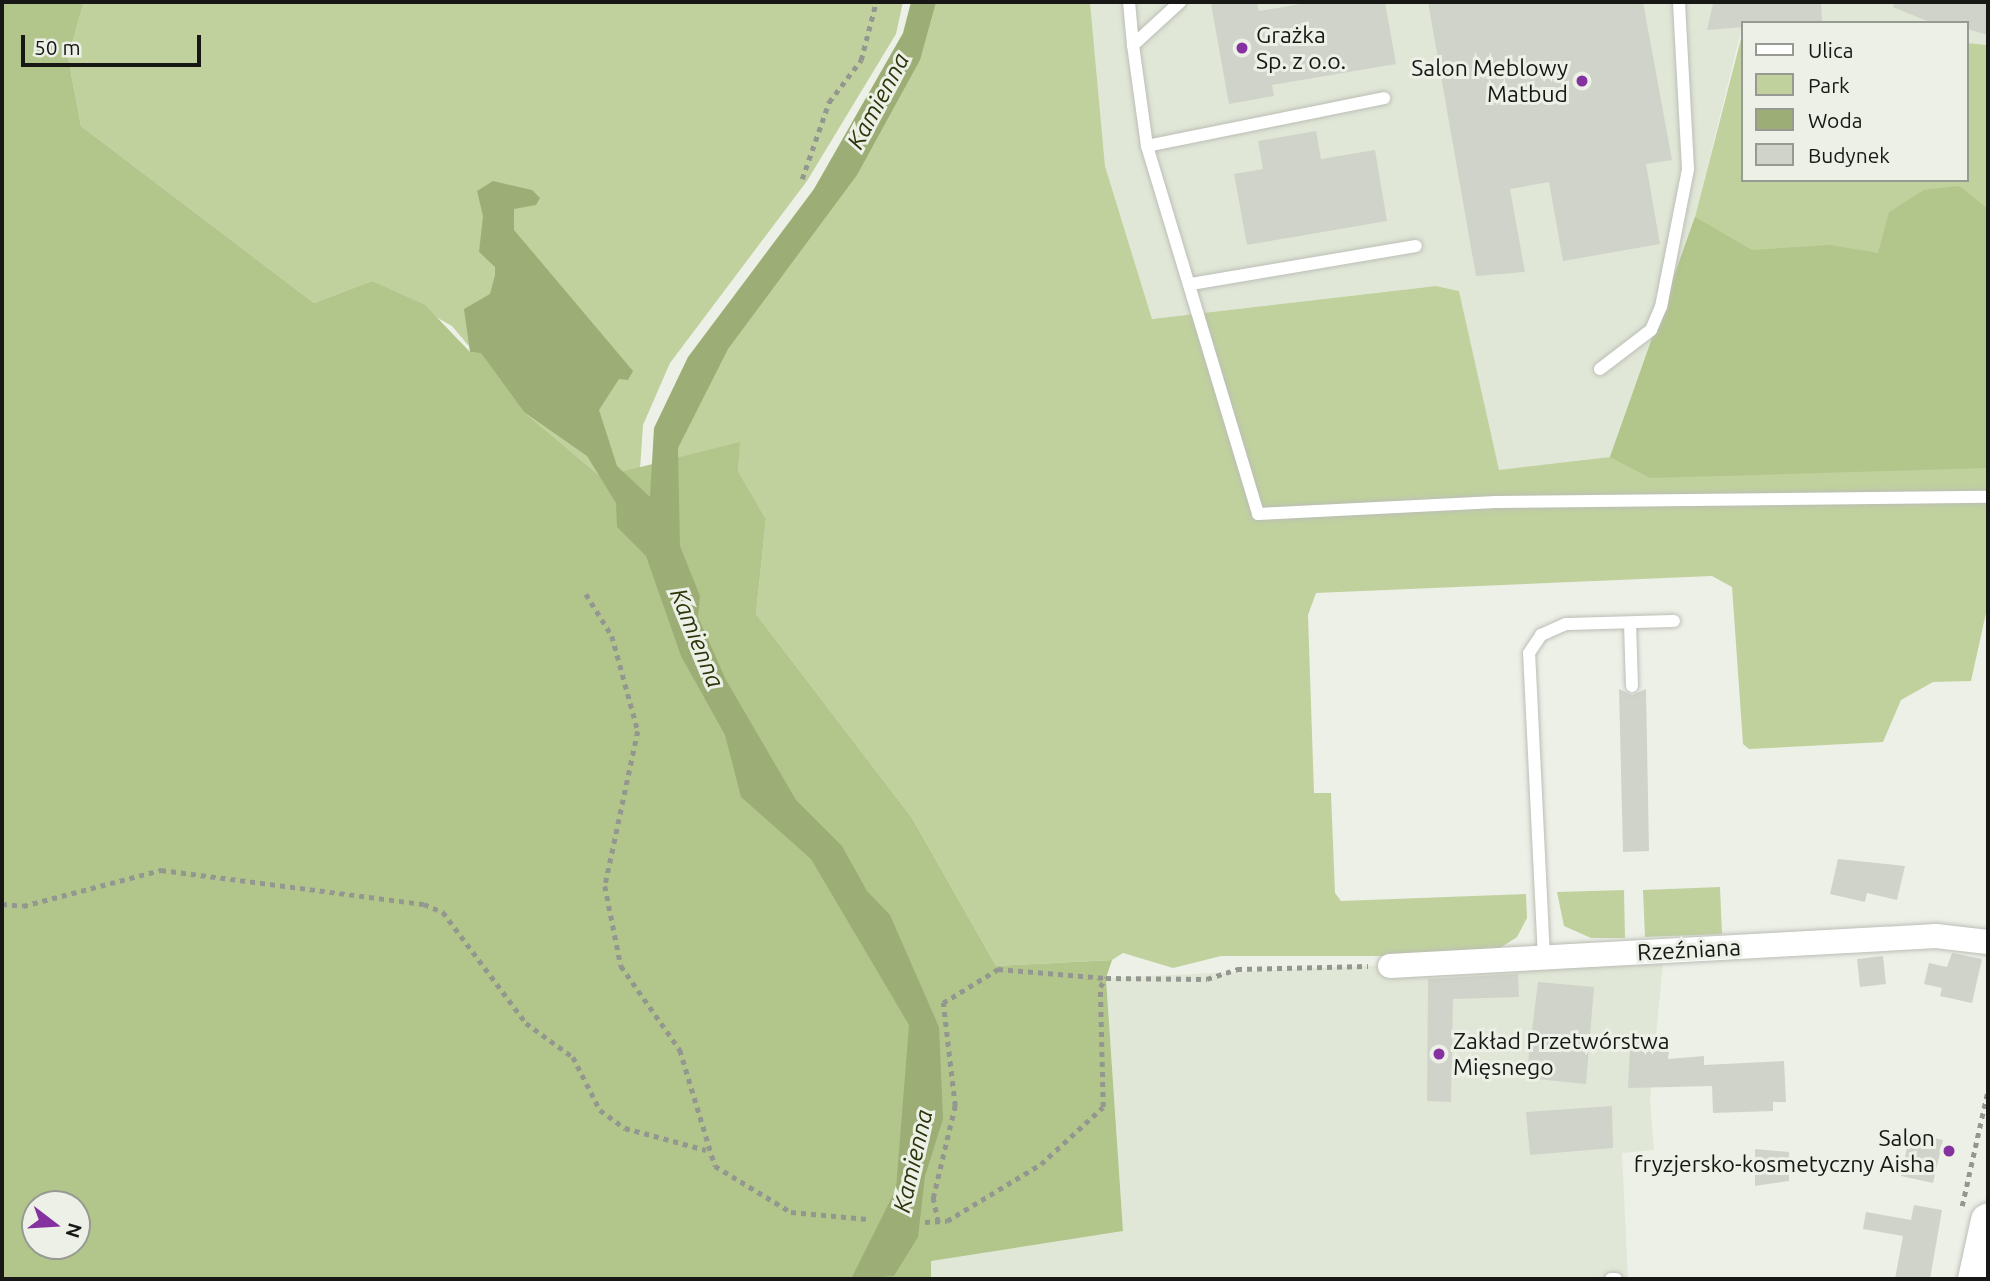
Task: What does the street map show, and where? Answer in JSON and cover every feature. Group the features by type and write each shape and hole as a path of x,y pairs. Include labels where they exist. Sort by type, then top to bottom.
{"street":[{"name":"Rzeźniana","path":"1390,966 1936,936 1988,942"},
{"path":"1974,1216 1980,1270"}],"lane":[{"path":"1129,2 1147,145 1258,514 1496,502 1988,497"},
{"path":"1133,45 1180,2"},
{"path":"1600,369 1651,330 1661,307 1688,169 1679,2"},
{"path":"1147,145 1384,98"},
{"path":"1191,284 1416,246"},
{"path":"1544,958 1529,653 1554,627 1674,621"},
{"path":"1630,623 1632,686"}],"path":[{"path":"802,179 829,102 861,60 876,2"},
{"path":"586,594 612,636 638,731 612,838 605,886 608,926 639,998 680,1050 706,1150 733,1180 791,1212 868,1219"},
{"path":"2,904 23,906 162,870 398,897 443,912 541,1037 565,1048 600,1110 625,1128 706,1150"},
{"path":"938,1222 933,1198 955,1106 943,1003 998,969 1165,981 1299,964 1390,966"},
{"path":"925,1222 938,1222 1041,1164 1103,1107 1100,986 1106,978"},
{"path":"1974,1216 1988,1090"}],"shaded area":[{"path":"2,2 84,2 68,57 81,126 314,303 372,281 425,305 470,352 481,353 524,412 601,477 740,442 738,471 766,519 756,614 912,818 996,966 1112,960 1106,978 1123,1231 931,1261 931,1279 2,1279"},
{"path":"1090,2 1988,2 1988,45 1969,43 1969,21 1742,21 1695,217 1610,457 1498,471 1459,291 1435,286 1152,319 1105,166"},
{"path":"1959,186 1988,209 1988,468 1650,478 1610,457 1695,217 1752,250 1830,245 1878,253 1889,212 1924,190"},
{"path":"1664,952 1650,1100 1654,1150 1622,1153 1628,1279 931,1279 930,1261 1123,1231 1106,978"}],"green space":[{"path":"84,2 903,2 896,34 807,181 670,363 643,425 640,470 601,477 524,412 452,326 372,281 314,303 81,126 68,57"},
{"path":"928,2 1090,2 1105,166 1152,319 1436,286 1459,291 1499,470 1610,457 1695,217 1742,35 1742,182 1969,182 1969,43 1988,45 1988,604 1971,681 1933,682 1901,700 1883,742 1749,749 1743,744 1732,587 1712,576 1316,593 1308,615 1314,793 1331,793 1335,893 1341,901 1526,894 1527,918 1517,937 1497,950 1395,956 1221,956 1173,968 1123,953 1112,960 996,966 912,818 756,614 766,519 738,471 739,443 668,464 725,335"},
{"path":"1720,887 1722,934 1645,937 1643,890"},
{"path":"1624,890 1625,938 1591,938 1564,926 1557,892"}],"water":[{"name":"Kamienna","path":"911,2 936,2 920,60 857,175 728,349 678,448 680,546 700,596 698,617 726,680 796,800 842,846 867,891 890,915 939,1027 943,1119 925,1176 918,1237 894,1276 851,1279 896,1189 909,1025 811,859 741,797 725,735 681,656 646,556 617,527 616,503 587,456 524,412 481,353 470,352 464,309 490,294 495,275 495,267 479,252 483,216 477,191 493,181 532,190 540,198 536,205 514,209 514,230 633,371 628,380 619,379 599,410 617,466 650,497 654,428 688,357 814,189 903,33"}],"building":[{"path":"1257,2 1259,11 1312,2 1385,2 1396,64 1272,85 1274,96 1229,104 1211,4"},
{"path":"1428,2 1643,2 1672,160 1646,164 1660,244 1563,261 1549,182 1510,189 1525,272 1476,276"},
{"path":"1821,2 1822,21 1742,21 1742,27 1707,30 1713,4"},
{"path":"1894,2 1988,2 1988,35 1969,30 1969,21 1927,21 1893,7"},
{"path":"1316,131 1321,159 1375,150 1387,221 1247,245 1234,174 1263,169 1258,141"},
{"path":"1619,689 1632,695 1646,689 1649,851 1623,852"},
{"path":"1838,859 1905,866 1897,900 1867,893 1865,902 1830,894"},
{"path":"1952,953 1982,959 1972,1003 1940,996 1942,988 1924,984 1929,963 1947,967"},
{"path":"1883,956 1886,984 1860,987 1857,959"},
{"name":"Zakład Przetwórstwa Mięsnego","path":"1518,974 1519,997 1453,999 1451,1102 1427,1101 1428,979"},
{"path":"1538,982 1594,987 1586,1084 1526,1078"},
{"path":"1630,1049 1669,1052 1668,1059 1704,1056 1704,1065 1784,1061 1786,1102 1773,1102 1773,1111 1713,1113 1712,1086 1628,1088"},
{"path":"1612,1106 1613,1148 1530,1155 1526,1112"},
{"path":"1910,1133 1943,1140 1933,1183 1901,1176"},
{"path":"1755,1149 1789,1152 1789,1181 1755,1186"},
{"path":"1914,1205 1942,1210 1930,1279 1895,1279 1903,1236 1863,1229 1866,1212 1911,1220"}],"place":[{"name":"Grażka Sp. z o.o.","path":"1242,48"},
{"name":"Salon Meblowy Matbud","path":"1582,81"},
{"name":"Zakład Przetwórstwa Mięsnego","path":"1439,1054"},
{"name":"Salon fryzjersko-kosmetyczny Aisha","path":"1949,1151"}]}
